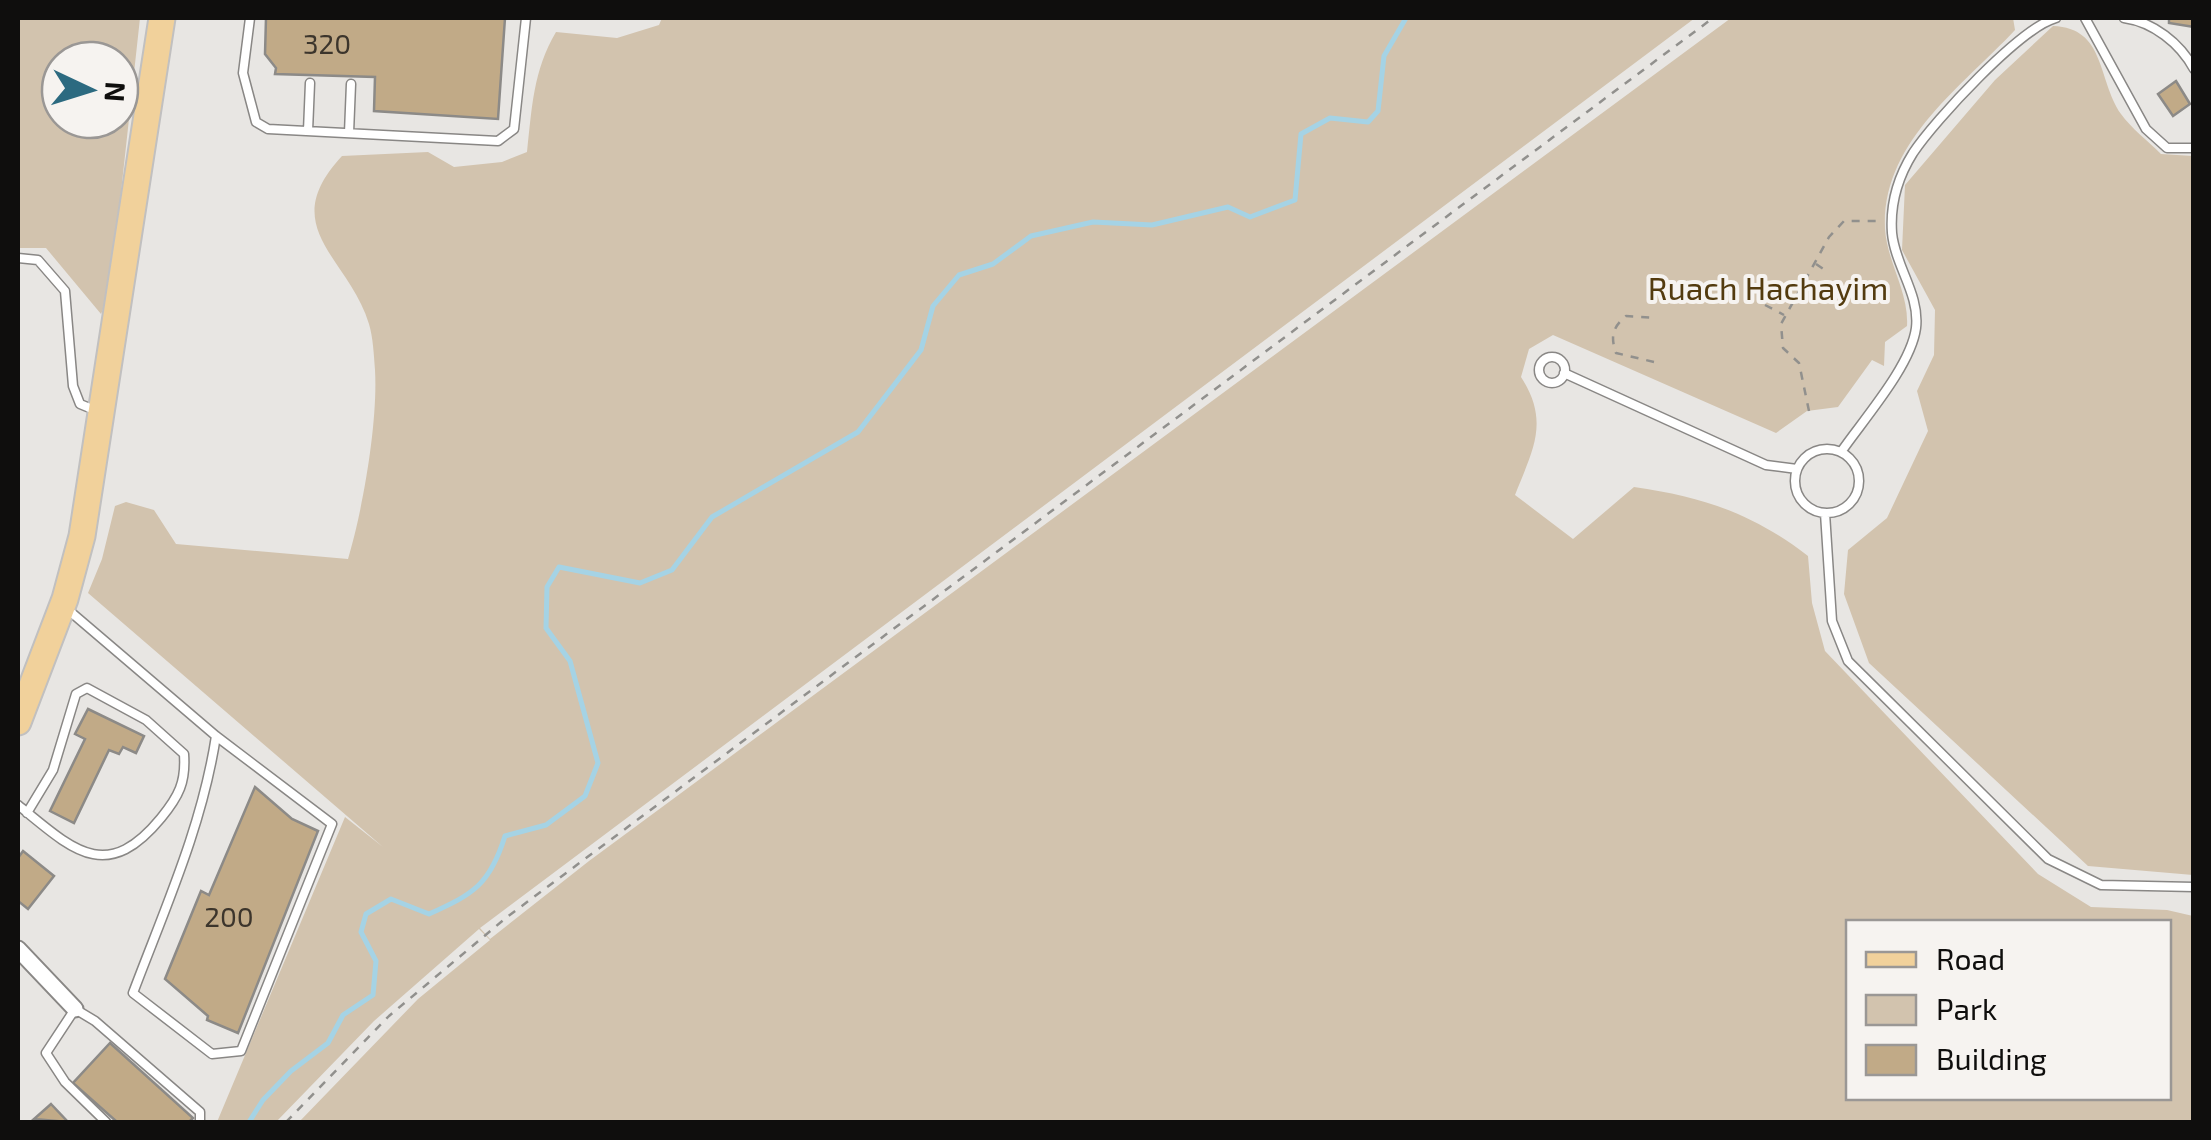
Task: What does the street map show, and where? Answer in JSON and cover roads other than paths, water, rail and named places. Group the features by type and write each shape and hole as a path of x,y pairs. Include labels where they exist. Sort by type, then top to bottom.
{"main road":[{"path":"18,722 62,605 82,536 162,18"}],"street":[{"path":"18,948 75,1009"}],"lane":[{"path":"250,18 244,72 256,122 268,129 498,142 514,129 526,18"},
{"path":"1841,452 1908,354 1916,330 1916,305 1892,236 1893,198 1914,153 1996,62 2042,22 2056,18"},
{"path":"2084,18 2146,129 2167,148 2194,148"},
{"path":"2124,18 2152,26 2187,56 2194,69"},
{"path":"308,131 310,83"},
{"path":"348,133 352,84"},
{"path":"18,258 38,260 65,291 74,386 80,404 104,412"},
{"path":"1564,373 1766,465 1798,469 1820,450 1841,452 1856,468 1858,489 1846,507 1826,513 1800,498 1798,469"},
{"path":"1826,513 1832,621 1848,660 1861,674 2048,860 2101,885 2194,887"},
{"path":"62,605 216,736 332,824 241,1050 212,1054 133,993 182,871 208,786 216,736"},
{"path":"18,805 27,813 81,852 104,857 125,853 147,835 180,794 184,754 146,720 86,688 76,694 52,770 27,813"},
{"path":"106,1122 65,1082 46,1053 75,1009 95,1021 200,1112 200,1122"}],"waterway":[{"path":"249,1122 263,1100 291,1071 328,1043 343,1015 373,995 376,961 361,932 366,914 391,899 429,914 458,900 486,876 505,836 546,825 585,796 598,763 570,661 546,628 547,587 559,567 640,583 672,570 712,517 858,432 921,350 933,306 959,275 993,264 1031,236 1093,222 1152,225 1228,207 1250,217 1295,200 1301,134 1330,118 1368,122 1378,111 1384,56 1406,18"}],"park label":[{"name":"Ruach Hachayim","path":"1768,287"}]}
